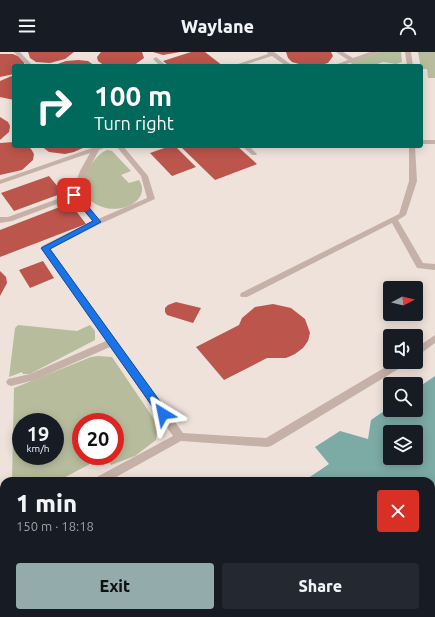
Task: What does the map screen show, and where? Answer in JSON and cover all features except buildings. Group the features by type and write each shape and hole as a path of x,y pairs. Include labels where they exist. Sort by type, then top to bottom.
{"lane":[{"path":"17,52 28,64"},
{"path":"339,52 352,60"},
{"path":"341,64 376,52"},
{"path":"408,52 410,64"},
{"path":"241,64 272,53 287,64"},
{"path":"156,58 162,64"},
{"path":"423,142 435,142"},
{"path":"0,182 99,148"},
{"path":"121,148 144,176 151,199 97,222 45,248 180,437"},
{"path":"247,148 254,154"},
{"path":"244,295 402,215 413,181 412,148"},
{"path":"0,220 9,219 74,195 84,171 96,149"},
{"path":"74,195 97,222"},
{"path":"394,219 420,266 435,267"},
{"path":"423,347 435,338"},
{"path":"11,382 53,368 112,342"},
{"path":"106,477 180,437 267,443 390,369"}],"green space":[{"path":"379,52 401,52 402,62 396,64 383,62 378,64 352,64 350,62"},
{"path":"418,52 435,52 435,78 428,78 427,69 423,69 423,64 420,64"},
{"path":"107,150 112,151 131,171 121,175 129,183 139,180 142,189 140,197 134,203 125,207 115,209 104,207 93,202 84,193 85,189 90,186 84,179 87,171 96,158"},
{"path":"18,325 77,331 90,325 95,331 95,340 30,374 23,374 22,372 9,377 15,328"},
{"path":"91,357 112,357 158,425 156,440 135,456 124,460 124,413 72,413 72,465 88,465 66,477 12,477 12,465 64,465 64,413 13,413 14,388"}],"water":[{"path":"435,376 435,477 310,477 329,464 315,447 340,431 368,439 371,420 383,412 383,417 423,417 423,384"}],"route":[{"path":"74,195 97,222 66,236 45,248 163,414"}]}
